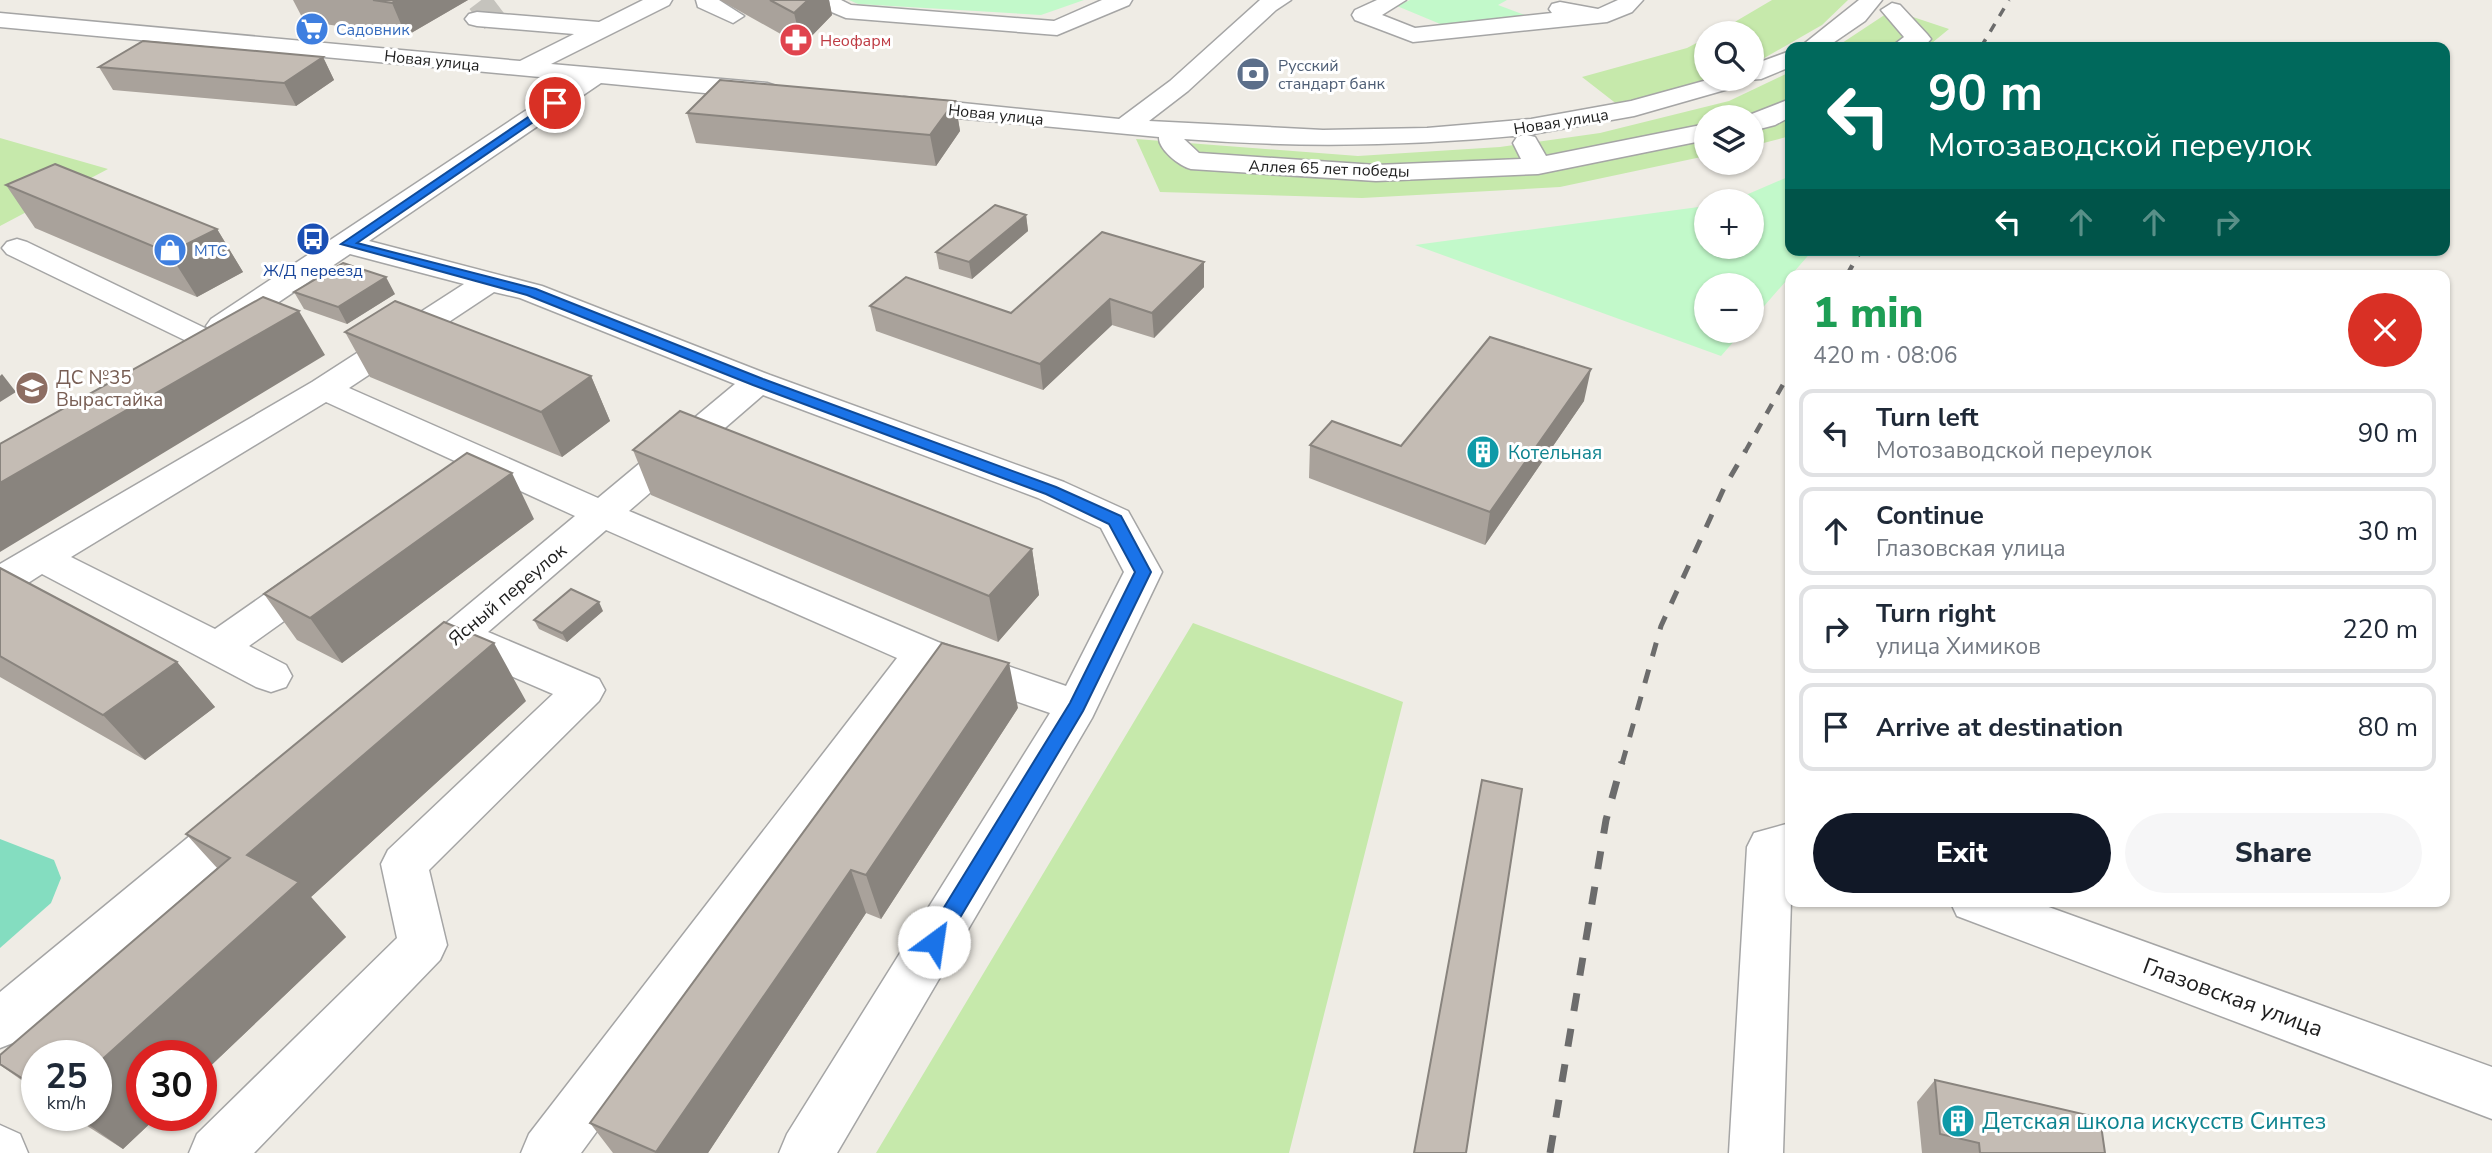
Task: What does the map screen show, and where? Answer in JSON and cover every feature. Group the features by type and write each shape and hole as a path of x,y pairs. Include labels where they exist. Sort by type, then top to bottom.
{"street":[{"path":"520,70 661,0"},
{"path":"823,0 846,12 1057,28 1121,0"},
{"path":"1124,127 1179,86 1268,5 1280,0"},
{"path":"1395,0 1363,15 1413,36 1618,13 1632,0"},
{"path":"1535,0 1583,17"},
{"path":"706,1 733,16"},
{"path":"1819,42 1857,16 1882,5 1919,39 1913,42"},
{"path":"477,19 603,29"},
{"name":"Новая улица","path":"0,20 793,94"},
{"path":"1764,69 1785,60"},
{"path":"170,360 595,76"},
{"name":"Новая улица","path":"876,102 1124,127 1300,140 1436,137 1614,113 1694,91"},
{"path":"1764,120 1785,110"},
{"name":"Аллея 65 лет победы","path":"1170,140 1191,161 1376,173 1694,134"},
{"path":"347,244 531,292 758,382 1051,490 1115,520 1143,572 1077,706 806,1153"},
{"path":"17,248 203,339"},
{"path":"0,582 324,389 488,282"},
{"name":"Ясный переулок","path":"395,690 758,382"},
{"path":"324,389 602,514 924,653 1077,706"},
{"path":"449,484 482,460"},
{"path":"40,557 271,676"},
{"path":"217,648 339,562"},
{"path":"216,1153 423,945 404,864 584,690 458,636"},
{"path":"548,1153 924,653"},
{"path":"0,1024 269,797"},
{"path":"1756,1153 1780,844"},
{"name":"Глазовская улица","path":"1990,907 2492,1093"}],"green space":[{"path":"849,0 1084,0 1041,15 858,4"},
{"path":"1410,0 1507,0 1498,5 1533,18 1445,26 1397,6"},
{"path":"1772,0 1848,0 1822,25 1792,42 1785,42 1785,46 1764,58 1764,21 1736,21"},
{"path":"1892,10 1949,29 1933,42 1844,42"},
{"path":"1694,44 1694,87 1618,105 1582,77"},
{"path":"1785,74 1785,137 1764,143 1764,105 1713,105 1750,91 1764,91 1764,84"},
{"path":"1694,110 1694,159 1560,187 1362,198 1160,192 1136,139 1358,156 1500,147 1600,133"},
{"path":"0,138 108,169 0,226"},
{"path":"1785,178 1785,256 1808,256 1796,270 1785,270 1785,282 1764,306 1764,273 1694,273 1694,343 1732,343 1721,356 1415,245 1694,208 1694,259 1764,259 1764,189 1760,189"},
{"path":"1193,623 1403,702 1289,1153 876,1153"},
{"path":"0,839 54,860 61,878 51,903 0,948"}],"building":[{"path":"373,0 396,0 392,3"},
{"path":"770,0 808,0 794,13"},
{"path":"143,41 323,57 284,83 99,67"},
{"path":"720,80 955,101 930,135 687,113"},
{"path":"55,164 217,229 169,253 6,185"},
{"path":"995,205 1026,215 969,262 936,252"},
{"path":"1102,232 1204,262 1152,313 1110,299 1040,364 870,306 906,277 1011,313"},
{"path":"343,263 386,277 338,307 294,292"},
{"path":"263,297 299,311 0,483 0,444"},
{"path":"395,301 591,376 541,412 345,332"},
{"name":"Котельная","path":"1490,337 1591,369 1490,512 1310,445 1332,421 1401,446"},
{"path":"680,411 1032,549 989,596 633,450"},
{"path":"467,453 512,473 310,618 264,594"},
{"path":"0,568 177,662 103,715 0,656"},
{"path":"571,589 599,602 562,633 534,620"},
{"path":"444,622 494,643 247,855 299,882 112,1051 112,1040 21,1040 21,1078 0,1064 0,1055 230,858 186,834"},
{"path":"942,643 1009,663 866,875 851,870 656,1152 590,1123"},
{"path":"1482,780 1522,789 1466,1153 1414,1153"},
{"path":"1935,1080 2100,1118 2105,1153 1980,1153 1979,1143 1940,1134"}],"tunnel":[{"path":"477,19 502,0"}],"railway":[{"path":"1984,42 2009,0"},
{"path":"1850,270 1858,256"},
{"path":"1745,452 1785,381"},
{"path":"1622,764 1661,626 1724,488 1746,450"},
{"path":"1550,1153 1606,820 1622,762"}],"place":[{"name":"Садовник","path":"312,29"},
{"name":"Неофарм","path":"796,40"},
{"name":"Русский стандарт банк","path":"1253,74"},
{"name":"Ж/Д переезд","path":"313,239"},
{"name":"МТС","path":"170,250"},
{"name":"ДС №35 Вырастайка","path":"32,388"},
{"name":"Котельная","path":"1483,452"},
{"name":"Детская школа искусств Синтез","path":"1958,1121"}],"route":[{"path":"555,103 347,244 531,292 758,382 1051,490 1115,520 1143,572 1077,706 934,942"}]}
